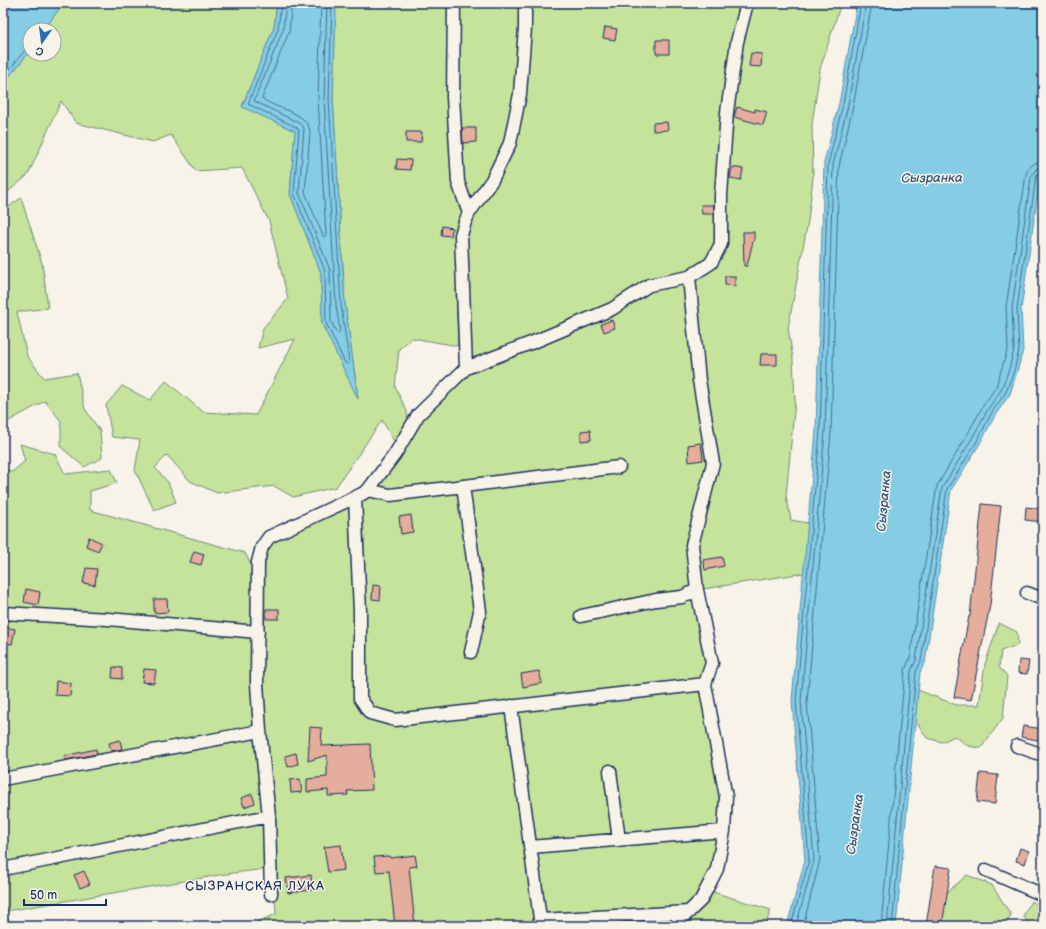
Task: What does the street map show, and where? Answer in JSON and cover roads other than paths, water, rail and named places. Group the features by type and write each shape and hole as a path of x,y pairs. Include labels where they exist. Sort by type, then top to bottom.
{"street":[{"path":"454,3 453,97 458,182 469,213"},
{"path":"466,368 461,235 469,213 492,180 510,143 520,94 525,28 525,3"},
{"path":"271,894 269,816 260,731 257,683 258,562 262,547 269,537 355,498 368,490 396,454 418,415 466,368 612,309 649,285 689,277 711,263 721,244 721,195 727,112 737,42 747,3"},
{"path":"674,926 701,900 717,869 724,831 726,797 705,684 712,663 697,590 692,546 713,463 699,380 689,277"},
{"path":"368,490 390,495 620,467"},
{"path":"462,486 480,611 471,652"},
{"path":"355,498 360,611 360,698 370,713 395,720 705,684"},
{"path":"581,616 656,600 682,597 697,590"},
{"path":"1027,593 1043,599"},
{"path":"3,613 108,619 258,632"},
{"path":"511,706 540,923 689,912"},
{"path":"3,779 260,731"},
{"path":"1017,746 1043,756"},
{"path":"610,771 619,840"},
{"path":"3,869 269,816"},
{"path":"530,847 724,831"},
{"path":"986,870 1043,895"}],"water":[{"path":"3,3 63,3 50,22 22,22 22,61 3,84"},
{"path":"277,3 336,3 333,98 345,304 358,399 322,324 321,273 290,194 295,131 242,107 274,27"},
{"name":"Сызранка","path":"857,3 1041,3 1043,5 1043,174 1040,178 1021,309 1023,350 1017,372 1010,394 996,414 951,490 925,663 920,672 896,926 787,926 805,860 792,701 816,431 824,163 839,103"}],"district":[{"name":"СЫЗРАНСКАЯ ЛУКА","path":"255,885"}]}
